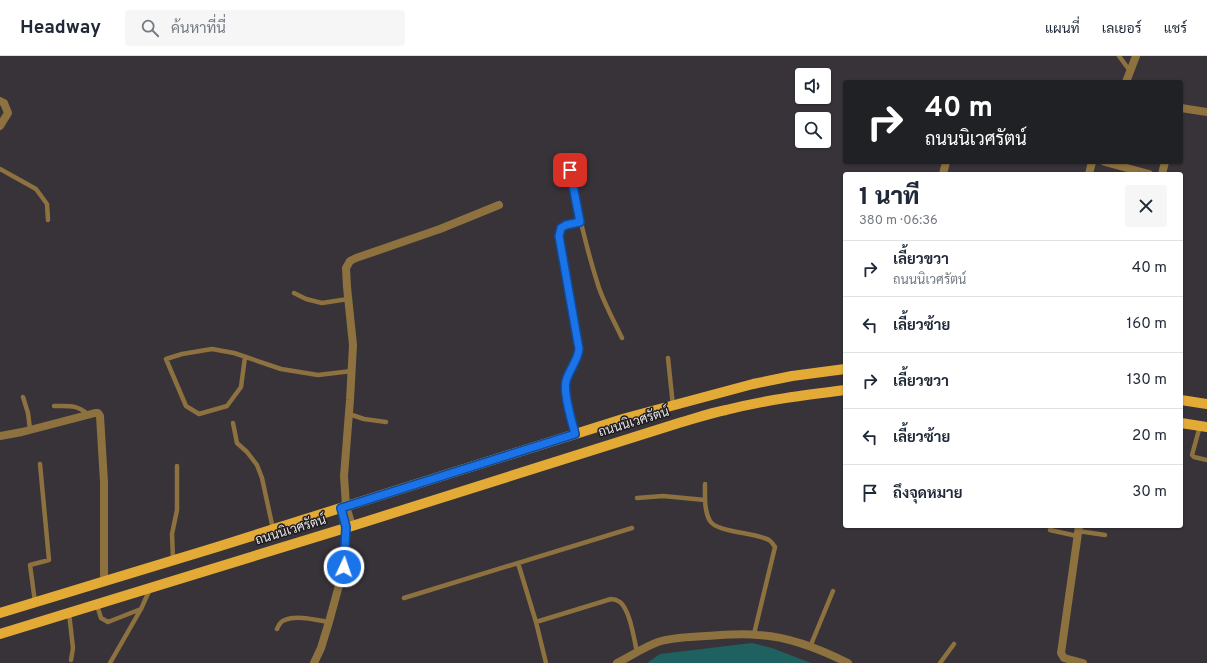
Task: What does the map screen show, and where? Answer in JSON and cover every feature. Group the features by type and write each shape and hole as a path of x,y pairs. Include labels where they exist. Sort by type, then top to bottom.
{"main road":[{"name":"ถนนนิเวศรัตน์","path":"0,613 173,559 217,547 273,528 626,418 753,384 792,376 843,369"},
{"name":"ถนนนิเวศรัตน์","path":"0,634 349,527 648,432 734,408 843,390"},
{"path":"1183,400 1207,404"},
{"path":"1183,423 1204,427"}],"street":[{"path":"1127,80 1136,56"},
{"path":"0,101 4,103 8,113 0,126"},
{"path":"1183,108 1207,112"},
{"path":"1113,164 1142,172"},
{"path":"314,663 321,648 344,567 349,527 343,507 353,345 346,268 350,261 499,206"},
{"path":"0,436 98,413 100,416 104,482 104,581"},
{"path":"1078,531 1061,653 1064,658 1083,663"},
{"path":"618,663 637,652 659,642 670,639 754,634 773,636 810,647 848,663"}],"lane":[{"path":"1119,56 1130,71"},
{"path":"567,158 580,222 600,290 622,338"},
{"path":"0,169 36,189 47,204 48,220"},
{"path":"575,434 568,404 566,383 569,373 579,355 579,349 559,236 561,228 566,225 580,222"},
{"path":"294,293 322,304 348,299"},
{"path":"246,357 241,386 227,406 199,414 186,406 166,358 212,349 246,357 281,369 318,375 352,371"},
{"path":"668,358 673,406"},
{"path":"23,397 28,413 30,429"},
{"path":"54,406 74,406 89,415"},
{"path":"349,414 364,419 386,422"},
{"path":"233,423 237,443 247,452 257,465 262,478 273,528"},
{"path":"1204,427 1192,455 1194,457 1207,460"},
{"path":"35,602 30,565 49,560 40,464"},
{"path":"173,559 172,534 177,510 177,466"},
{"path":"705,484 705,500 710,521 713,525 770,540 775,547 754,634"},
{"path":"637,498 663,496 705,500"},
{"path":"404,598 632,528"},
{"path":"1050,530 1078,531 1105,535"},
{"path":"518,563 536,622 546,663"},
{"path":"110,663 151,588"},
{"path":"810,647 833,591"},
{"path":"536,622 611,599 616,599 626,610 637,652"},
{"path":"96,605 101,618 108,622 141,608"},
{"path":"69,613 73,648 71,660"},
{"path":"276,629 284,620 301,618 329,622"},
{"path":"940,663 954,644"}],"water":[{"path":"752,643 772,648 811,663 647,663 660,654"}],"route":[{"path":"344,567 346,527 341,508 575,434 568,404 566,383 569,373 579,355 579,349 559,236 561,228 566,225 580,222 570,170"}]}
